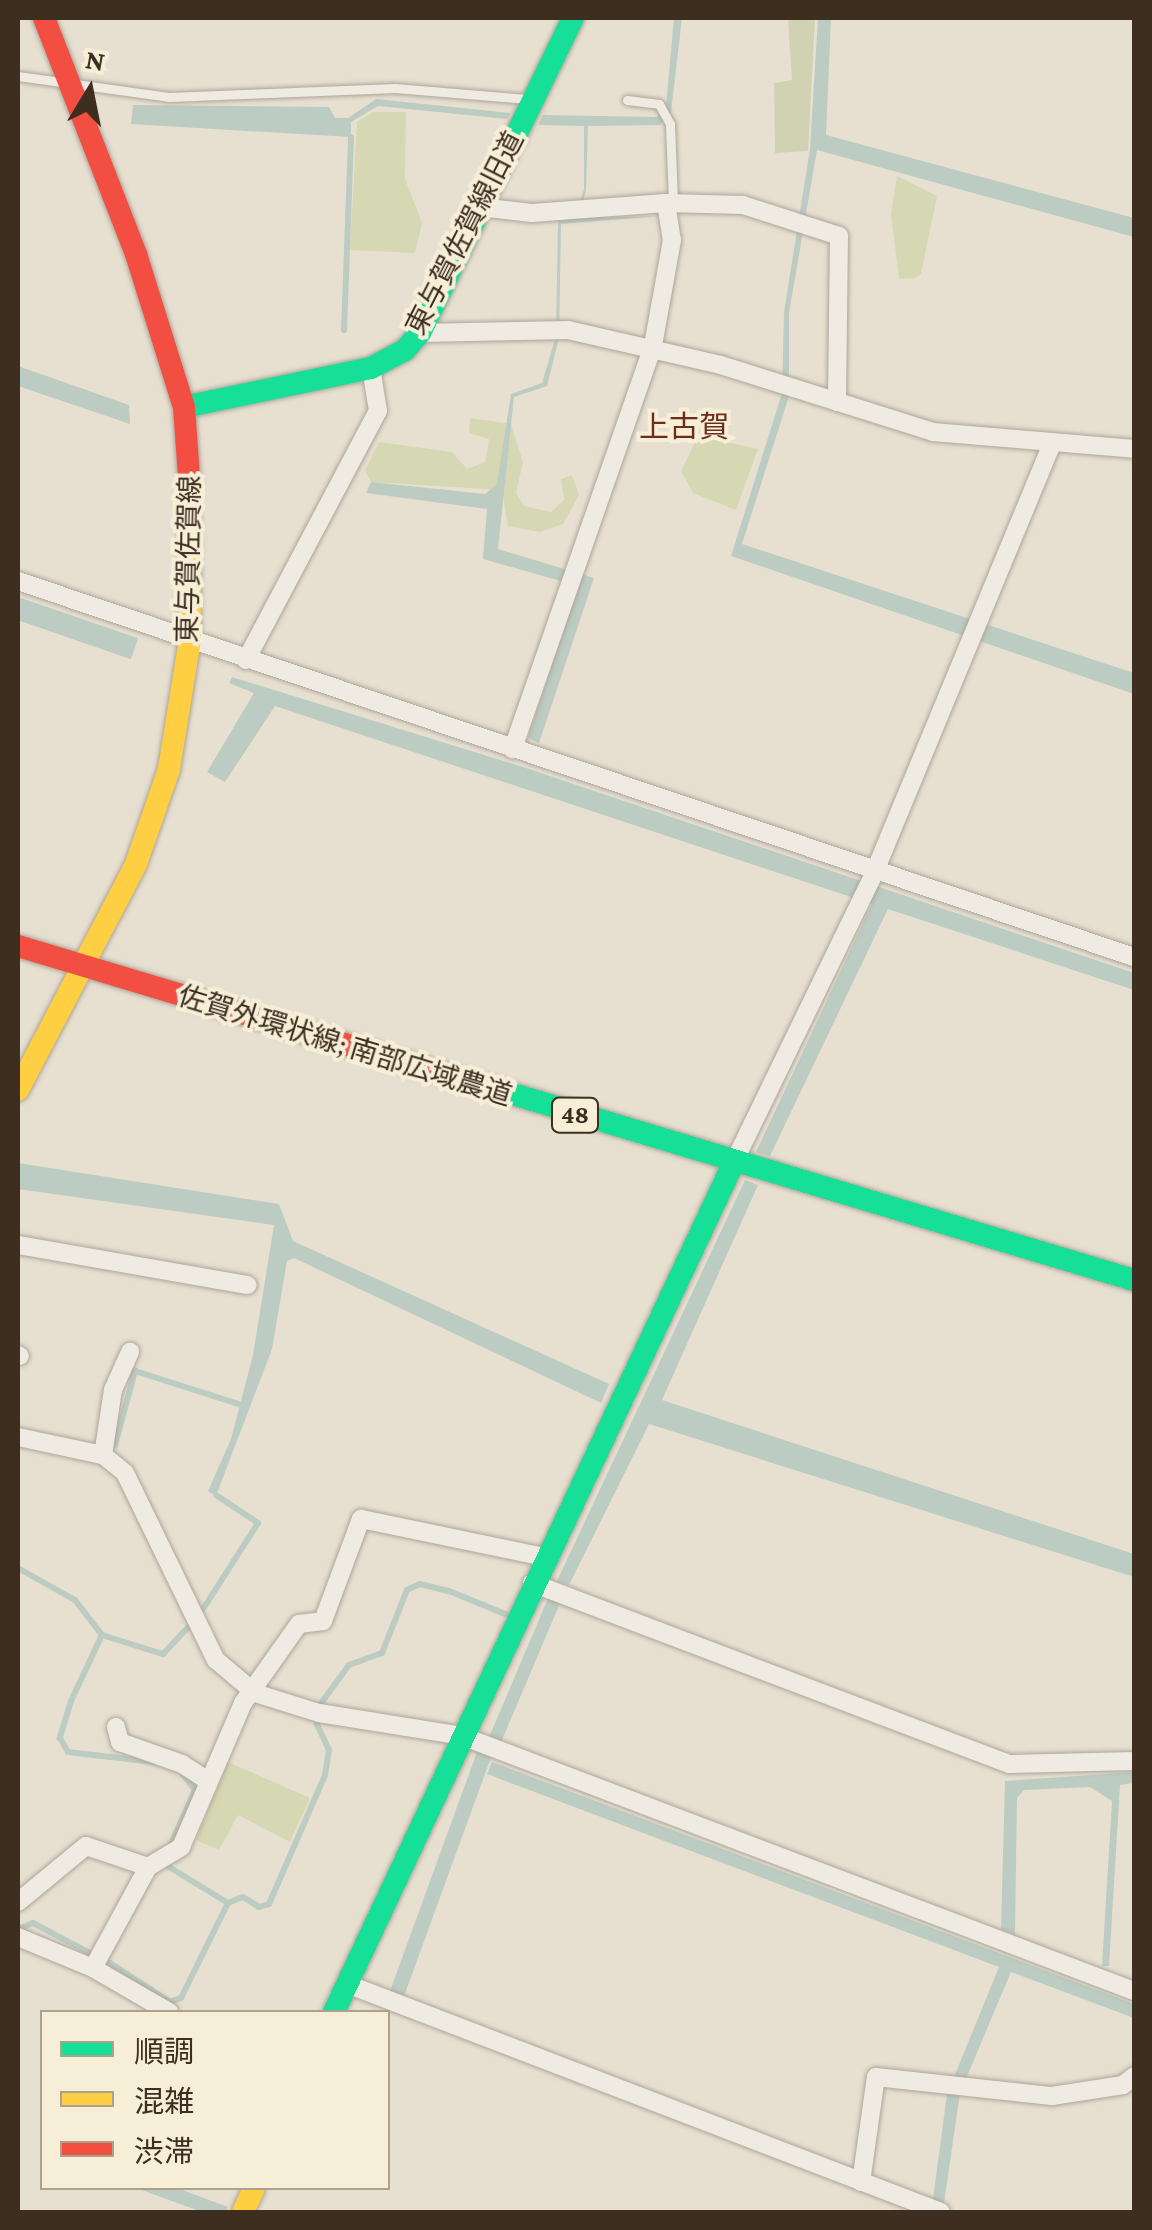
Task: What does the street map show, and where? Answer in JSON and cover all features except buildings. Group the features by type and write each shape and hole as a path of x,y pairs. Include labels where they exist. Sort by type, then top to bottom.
{"main road":[{"name":"東与賀佐賀線","path":"18,1090 136,864 169,768 190,640 194,506 184,407 136,254 44,18"},
{"name":"東与賀佐賀線旧道","path":"184,407 371,368 420,333 573,18"},
{"name":"佐賀外環状線; 南部広域農道","path":"18,946 1134,1280"},
{"path":"335,2010 544,1557 734,1162"}],"street":[{"path":"513,750 653,346 672,240 670,202"},
{"path":"480,207 495,214 670,202 743,205 838,236 843,246 837,402"},
{"path":"420,333 559,330 653,346 932,432 1134,449"},
{"path":"246,660 378,411 371,368"},
{"path":"734,1162 873,876 1052,443"},
{"path":"18,582 873,876 1134,956"},
{"path":"18,1246 248,1286"},
{"path":"103,1455 113,1390 130,1352"},
{"path":"18,1437 103,1455 125,1474 216,1660 255,1693 319,1713 462,1736 1134,1992"},
{"path":"93,1968 148,1867 181,1847 243,1703 255,1693 299,1624 323,1621 361,1519 544,1557"},
{"path":"532,1583 1009,1764 1134,1761"},
{"path":"116,1727 120,1742 182,1764 208,1782"},
{"path":"18,1902 86,1846 148,1867"},
{"path":"18,1936 93,1968 166,2010"},
{"path":"348,1984 941,2212"},
{"path":"861,2182 876,2077 1052,2096 1123,2085 1134,2076"}],"lane":[{"path":"18,76 169,97 395,88 532,100"},
{"path":"627,100 659,104 670,124 670,202"}],"green space":[{"path":"788,18 815,18 808,151 775,153 774,83 792,80"},
{"path":"373,112 406,112 405,179 422,223 415,253 350,250 357,122"},
{"path":"897,176 937,196 921,274 914,278 899,279 891,214"},
{"path":"470,418 511,424 523,462 516,493 524,506 551,512 564,500 561,479 572,475 579,495 563,524 540,532 508,526 502,490 371,482 365,471 379,442 452,452 467,469 485,462 489,439 469,433"},
{"path":"698,436 758,449 736,510 693,493 681,471"},
{"path":"228,1762 310,1798 290,1842 238,1815 219,1850 196,1840"}],"shaded area":[{"path":"674,18 682,18 671,112 660,125 588,126 586,190 579,218 660,216 561,224 559,338 547,386 514,397 498,549 594,578 539,743 528,738 578,586 483,559 487,509 366,493 371,482 485,494 497,484 511,394 542,383 556,336 558,221 575,218 584,189 584,126 538,125 543,115 657,117 666,106"},
{"path":"818,18 831,18 826,135 1134,218 1134,237 817,150 789,313 789,396 742,544 1134,673 1134,694 731,556 782,393 784,312 810,149"},
{"path":"376,99 511,113 507,119 378,106 351,122 351,137 131,124 133,105 329,107 335,118 348,118"},
{"path":"18,366 129,405 130,424 18,386"},
{"path":"18,597 138,638 131,659 18,620"},
{"path":"232,677 523,767 1134,973 1134,990 888,909 770,1156 756,1152 872,904 275,706 225,782 207,772 254,693 229,683"},
{"path":"18,1163 279,1204 293,1241 609,1384 601,1403 294,1258 287,1261 272,1349 216,1496 208,1491 231,1439 253,1355 274,1225 18,1189"},
{"path":"745,1180 758,1185 662,1400 1134,1554 1134,1577 649,1424 569,1585 557,1581"},
{"path":"549,1596 561,1601 502,1741 490,1736"},
{"path":"477,1752 491,1757 404,1996 390,1991"},
{"path":"492,1762 1134,2004 1134,2018 1011,1972 960,2093 944,2203 933,2199 947,2094 999,1967 487,1774"},
{"path":"1134,1772 1134,1783 1120,1785 1109,1966 1102,1966 1112,1801 1090,1787 1024,1790 1017,1798 1015,1935 1001,1929 1005,1781"},
{"path":"142,2190 182,2190 228,2207 225,2212 202,2212"}],"waterway":[{"path":"344,330 351,137"},
{"path":"115,1445 135,1371 245,1406"},
{"path":"203,1609 258,1523 216,1495"},
{"path":"18,1568 75,1600 102,1635 71,1701 60,1738 68,1752 153,1762"},
{"path":"319,1706 349,1665 382,1653 407,1590 420,1584 449,1591 505,1614"},
{"path":"102,1635 163,1654 188,1627"},
{"path":"228,1903 243,1897 259,1907 269,1904 325,1775 329,1750 317,1724"},
{"path":"171,1844 195,1790 183,1774"},
{"path":"110,1963 170,2002 181,1998 228,1903 169,1867"},
{"path":"20,1928 33,1923 90,1953"}],"traffic: fast":[{"path":"184,407 371,368 405,350 420,333 573,18"},
{"path":"476,1083 1134,1280"},
{"path":"335,2010 734,1162"}],"traffic: slow":[{"path":"18,1090 136,864 169,769 190,640 189,477"},
{"path":"243,2212 253,2190"}],"traffic: jam":[{"path":"44,18 136,254 184,407 189,477"},
{"path":"18,946 476,1083"}],"district":[{"name":"上古賀","path":"684,427"}]}
